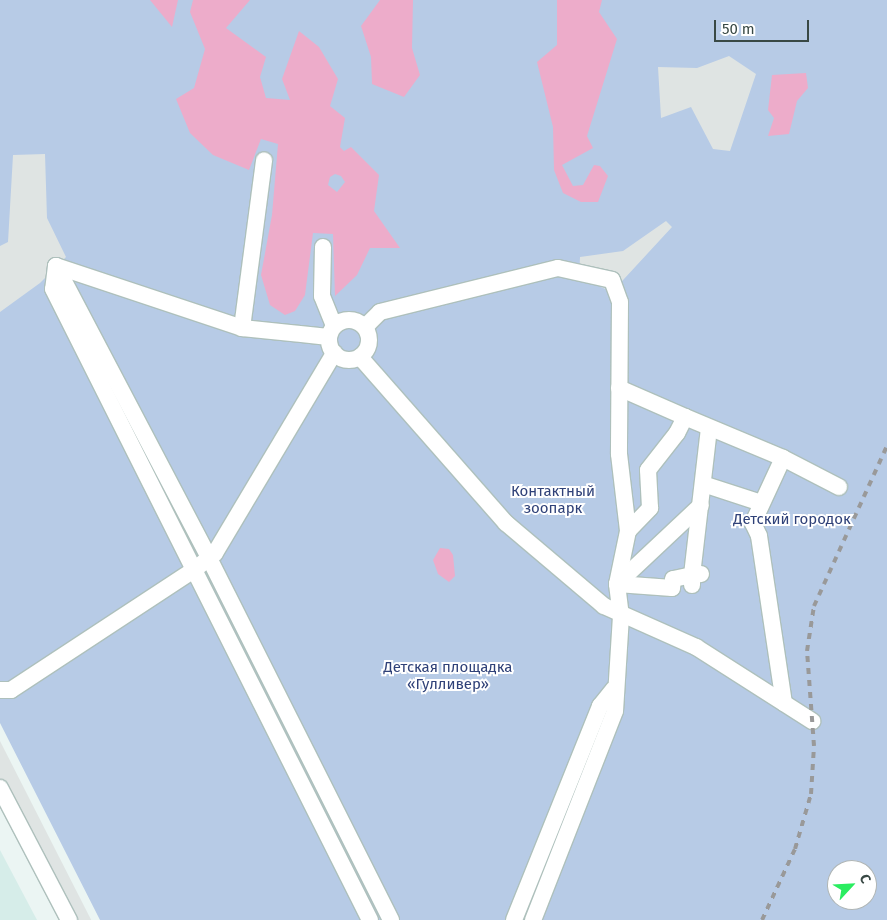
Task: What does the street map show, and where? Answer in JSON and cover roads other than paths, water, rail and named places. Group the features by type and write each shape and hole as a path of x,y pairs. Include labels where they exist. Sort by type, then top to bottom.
{"street":[{"path":"242,328 264,160"},
{"path":"0,690 11,690 194,570 209,558 334,353 332,332 322,296 323,247"},
{"path":"56,266 242,328 332,332 353,320 365,327 370,338 364,353"},
{"path":"56,266 209,558 391,920"},
{"path":"56,266 53,289 370,920"},
{"path":"365,327 380,312 556,268 612,280 617,294 619,454 628,532 617,584 621,616 614,689 615,711 533,920"},
{"path":"334,353 344,359 364,353"},
{"path":"364,353 506,523 604,606 621,616 696,647 812,721"},
{"path":"619,388 783,458 839,487"},
{"path":"628,532 650,508 648,470 677,433 685,417"},
{"path":"617,584 672,588 673,579 695,578 709,428"},
{"path":"783,458 753,523 759,536 784,703"},
{"path":"703,484 761,503"},
{"path":"617,584 701,505"},
{"path":"514,920 600,706 614,689"},
{"path":"0,788 69,920"}],"railway":[{"path":"762,920 795,849 811,794 814,746 807,651 814,606 887,446"}],"park label":[{"name":"Контактный зоопарк","path":"553,500"},
{"name":"Детский городок","path":"792,520"},
{"name":"Детская площадка «Гулливер»","path":"448,676"}]}
